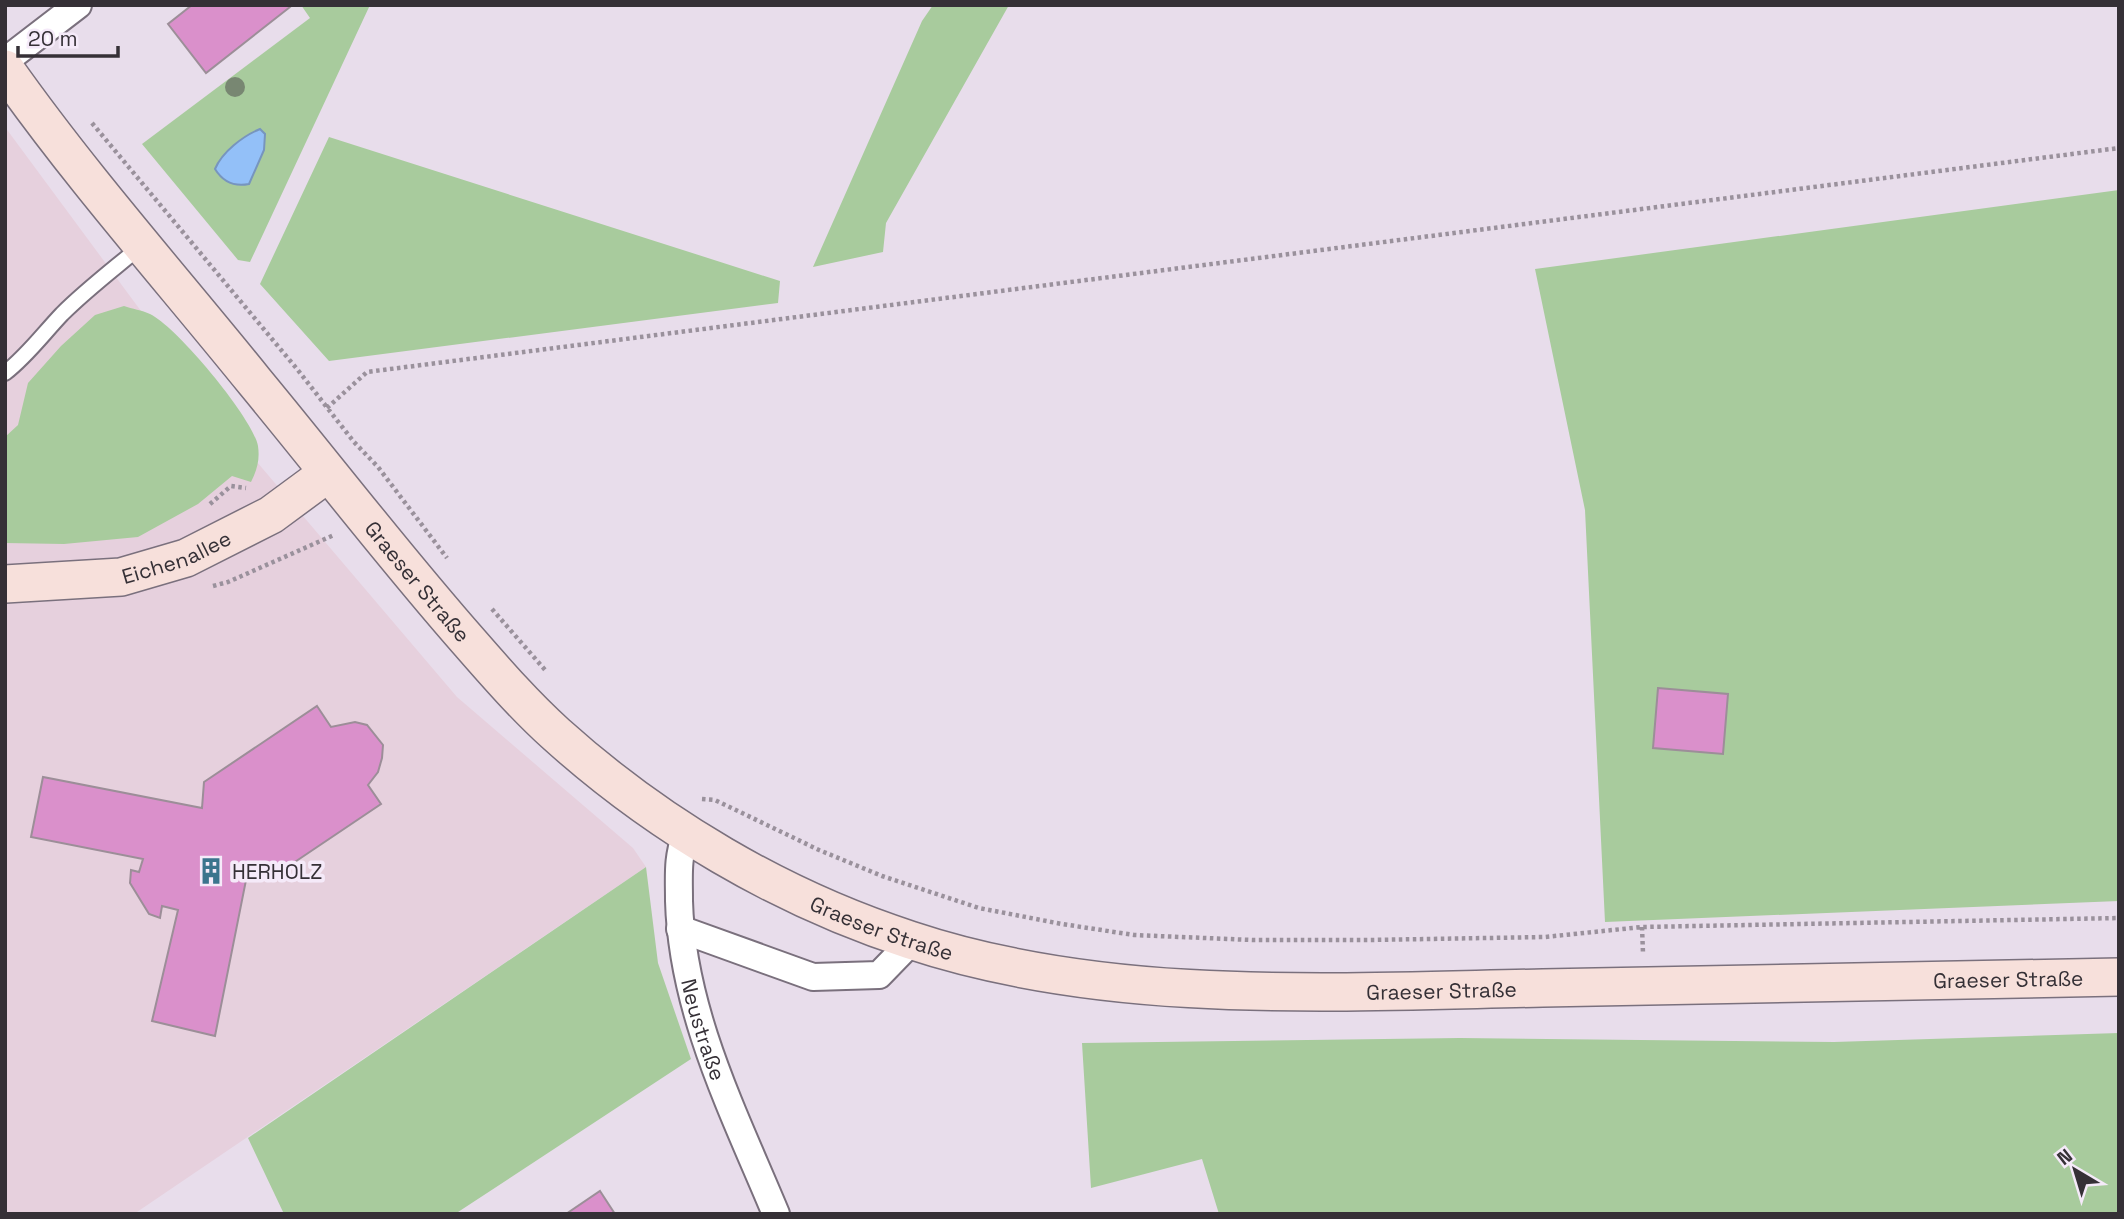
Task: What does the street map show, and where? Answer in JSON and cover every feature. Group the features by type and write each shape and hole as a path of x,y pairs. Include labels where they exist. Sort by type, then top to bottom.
{"main road":[{"name":"Graeser Straße","path":"5,69 43,123 141,246 257,383 446,616 551,730 614,785 686,833 772,883 840,914 912,941 996,964 1096,980 1175,987 1346,992 2119,977"},
{"name":"Eichenallee","path":"5,584 121,578 186,558 271,515 328,473"}],"street":[{"path":"5,61 78,5"},
{"name":"Neustraße","path":"686,833 678,857 680,929 693,1002 709,1055 776,1214"},
{"path":"680,929 813,977 879,975 912,941"}],"lane":[{"path":"5,373 87,290 141,246"}],"path":[{"path":"88,118 393,485 453,566"},
{"path":"327,408 367,372 2119,148"},
{"path":"489,607 553,678"},
{"path":"692,797 715,800 819,850 882,876 979,908 1134,935 1291,940 1518,938 1642,927 2119,918"}],"shaded area":[{"path":"5,127 223,422 457,697 633,848 646,867 134,1214 5,1214"}],"green space":[{"path":"301,5 370,5 250,262 238,260 142,144 310,18"},
{"path":"933,5 1009,5 886,223 883,252 813,267 922,21"},
{"path":"329,137 780,281 778,303 329,361 260,284"},
{"path":"2119,190 2119,901 1605,922 1585,510 1535,269"},
{"path":"124,306 147,313 162,322 212,374 243,415 258,446 258,465 251,482 232,476 198,504 138,537 64,544 5,543 5,437 18,425 28,383 61,346 95,315"},
{"path":"646,867 658,963 691,1059 455,1214 284,1214 248,1138"},
{"path":"2119,1033 2119,1214 1219,1214 1202,1159 1091,1188 1082,1043 1460,1038 1834,1042"}],"water":[{"path":"260,129 265,134 264,150 249,184 238,185 225,180 215,169 218,163 234,145"}],"building":[{"path":"192,5 290,7 206,73 168,24"},
{"path":"1658,688 1728,694 1723,754 1653,748"},
{"name":"HERHOLZ","path":"317,706 331,727 355,722 367,725 383,745 378,772 368,785 381,804 271,878 247,875 215,1036 152,1021 178,910 162,906 160,918 149,914 130,883 131,870 139,872 143,859 31,837 43,777 202,808 204,782"},
{"path":"600,1191 615,1214 566,1214"}],"place":[{"name":"HERHOLZ","path":"211,871"}]}
